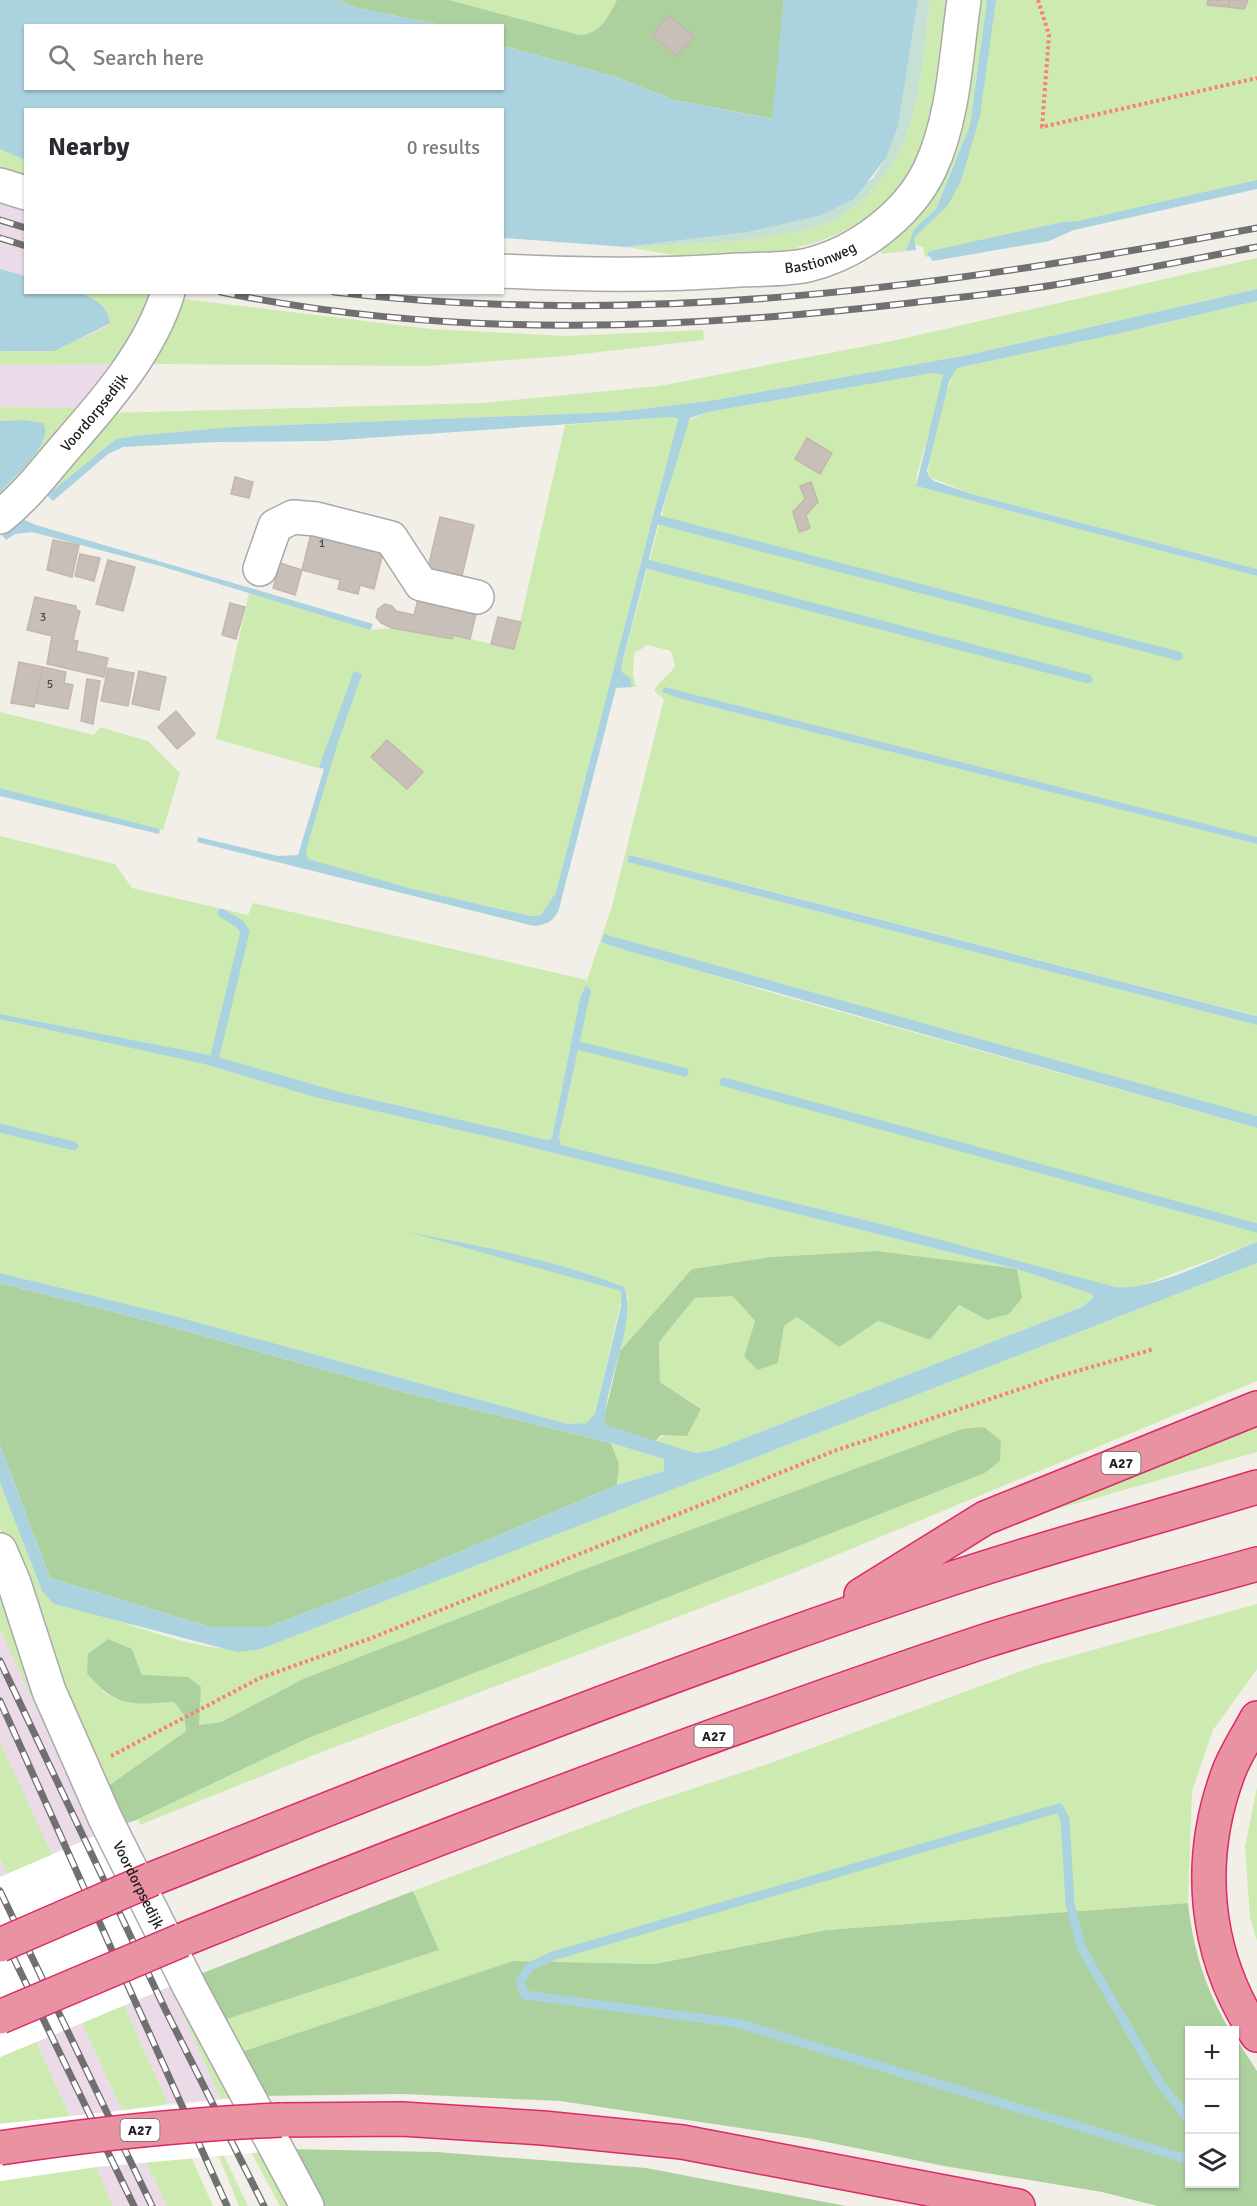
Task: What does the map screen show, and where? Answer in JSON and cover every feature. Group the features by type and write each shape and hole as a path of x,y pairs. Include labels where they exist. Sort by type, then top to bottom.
{"highway":[{"name":"A27","path":"811,1626 985,1518 1257,1408"},
{"name":"A27","path":"0,1945 152,1880 489,1746 811,1626 944,1581 1257,1487"},
{"name":"A27","path":"0,2017 182,1940 422,1844 670,1751 984,1642 1257,1564"},
{"path":"1257,1718 1229,1770 1217,1813 1209,1862 1210,1909 1219,1960 1235,1998 1257,2035"},
{"name":"A27","path":"0,2148 88,2135 281,2120 402,2119 543,2128 682,2142 1018,2206"}],"street":[{"name":"Bastionweg","path":"504,271 667,276 807,266 844,252 881,229 915,194 929,172 937,153 950,96 964,0"},
{"path":"0,184 24,193"},
{"name":"Voordorpsedijk","path":"0,517 20,501 86,423 135,359 156,324 167,294"},
{"path":"260,569 275,526 293,517 315,519 391,538 421,584 477,597"},
{"name":"Voordorpsedijk","path":"0,1550 14,1583 49,1691 83,1769 189,1986 308,2206"}],"path":[{"path":"1038,0 1049,35 1042,126 1257,78"},
{"path":"83,1769 260,1678 391,1631 834,1451 1053,1378 1154,1349"}],"shaded area":[{"path":"0,202 24,209 24,294 152,294 122,352 79,408 0,407"},
{"path":"0,1585 101,1833 0,1877"},
{"path":"170,1986 221,2099 168,2104 124,2005"},
{"path":"82,2023 122,2110 70,2116 36,2042"},
{"path":"146,2162 167,2206 113,2206 96,2167"}],"green space":[{"path":"338,0 449,0 580,35 599,28 617,0 784,0 773,119 674,100 616,77 504,46 504,24 435,24 357,8"},
{"path":"449,0 617,0 599,28 580,35"},
{"path":"918,0 930,0 922,70 911,123 894,162 878,184 859,203 838,218 793,233 735,241 626,247 748,232 819,216 873,178 886,158 898,127"},
{"path":"930,0 947,0 933,106 924,140 908,174 887,200 861,221 831,237 765,254 694,257 626,247 735,241 793,233 838,218 859,203 878,184 894,162 911,123 919,88"},
{"path":"975,0 987,0 970,125 936,209 914,229 906,251 881,254 880,246 893,235"},
{"path":"992,0 1257,0 1257,184 1009,241 925,257 923,247 911,243 916,229 940,208 973,125"},
{"path":"0,149 24,160 24,176 0,168"},
{"path":"1257,258 1257,289 968,355 709,401 615,412 232,427 116,439 47,495 45,494 112,413 482,403 659,386 892,341"},
{"path":"83,294 153,294 133,334 113,364 0,365 0,351 43,352 61,349 75,339 84,338 108,326 109,316 88,296"},
{"path":"183,299 430,329 566,336 703,330 704,340 565,356 427,366 151,364"},
{"path":"1257,301 1257,569 975,495 929,477 930,456 938,421 957,368"},
{"path":"933,373 943,375 943,384 917,474 916,486 1257,576 1257,837 774,716 681,699 1257,844 1257,1016 629,855 627,862 1257,1025 1257,1116 611,936 604,935 602,942 776,994 1257,1128 1257,1242 1138,1287 1127,1289 1103,1285 889,1226 561,1145 559,1138 584,1019 580,998 552,1138 548,1140 340,1092 215,1056 3,1015 204,1064 314,1097 502,1140 1017,1269 1092,1294 1093,1298 1082,1307 714,1450 695,1453 655,1442 700,1408 660,1382 659,1341 695,1298 733,1295 755,1321 744,1356 778,1363 784,1326 797,1317 839,1346 878,1321 930,1340 959,1305 987,1320 876,1251 771,1257 692,1269 620,1351 628,1298 624,1288 595,1415 586,1423 568,1424 167,1314 0,1273 0,836 115,864 132,888 248,915 253,903 587,980 612,906 664,699 654,691 675,666 671,651 648,645 634,653 633,675 636,687 632,687 631,678 623,673 621,667 687,421 708,412"},
{"path":"0,407 79,408 0,505 0,493 43,441 23,420 0,421"},
{"path":"672,417 678,419 556,892 541,915 531,916 409,888 308,860 306,851 330,769 318,768 216,739 249,593 370,630 392,628 411,632 411,630 451,639 453,635 514,649 565,425"},
{"path":"0,712 94,735 100,727 148,741 180,773 163,830 0,788"},
{"path":"876,1251 1017,1269 1022,1298 1009,1314 987,1320 959,1305 930,1340 878,1321 839,1347 797,1317 784,1326 778,1363 757,1370 744,1356 755,1321 733,1296 695,1298 659,1342 660,1382 701,1409 687,1436 661,1435 655,1442 605,1426 605,1413 620,1351 692,1269 771,1257"},
{"path":"1257,1263 1257,1381 788,1575 309,1757 140,1825 138,1819 306,1739 985,1473 1000,1461 962,1429 585,1569 303,1679 221,1722 198,1725 201,1687 142,1675 132,1649 102,1691 127,1702 174,1702 184,1715 186,1731 101,1791 0,1528 0,1483 42,1591 121,1622 179,1640 235,1650 261,1649"},
{"path":"0,1283 161,1324 403,1392 611,1443 619,1464 617,1485 412,1572 268,1627 210,1627 50,1578 0,1445"},
{"path":"1257,1418 1257,1452 1040,1514 1038,1507"},
{"path":"984,1427 1001,1441 1000,1461 985,1473 306,1739 134,1821 123,1824 101,1791 186,1731 184,1715 174,1702 146,1704 115,1698 87,1673 88,1654 108,1639 132,1649 142,1675 188,1677 201,1687 199,1725 221,1722 303,1679 585,1569 962,1429"},
{"path":"611,1443 664,1459 664,1471 617,1485 619,1464"},
{"path":"0,1568 96,1837 0,1629"},
{"path":"1257,1604 1257,1669 1213,1730 1192,1791 1188,1903 826,1930 655,1964 513,1961 235,2054 221,2021 439,1950 413,1891 640,1806 768,1764 1032,1667"},
{"path":"0,1742 52,1855 8,1874 0,1858"},
{"path":"1257,1787 1257,1941 1250,1918 1245,1847"},
{"path":"413,1891 439,1950 221,2021 200,1974"},
{"path":"1188,1903 1193,1937 1207,1985 1228,2026 1185,2026 1185,2188 1239,2188 1239,2043 1257,2071 1257,2206 1157,2206 1102,2192 944,2166 807,2138 560,2101 402,2094 259,2096 235,2054 513,1961 655,1964 826,1930"},
{"path":"183,1981 240,2097 221,2099 170,1986"},
{"path":"124,2005 168,2104 122,2110 82,2023"},
{"path":"36,2042 70,2116 0,2124 0,2057"},
{"path":"288,2149 436,2152 646,2168 846,2206 318,2206"},
{"path":"266,2151 296,2206 280,2206 251,2152"},
{"path":"218,2154 223,2154 248,2206 239,2206"},
{"path":"191,2157 213,2206 167,2206 146,2162"},
{"path":"96,2167 113,2206 0,2206 0,2181"}],"water":[{"path":"0,0 338,0 357,8 435,24 24,24 24,90 504,90 504,46 616,77 674,100 772,119 784,0 918,0 898,127 886,158 854,199 819,216 748,232 626,247 504,238 504,108 24,108 24,160 0,149"},
{"path":"987,0 996,0 980,116 961,181 948,205 914,238 916,250 906,251 914,229 936,209 970,125"},
{"path":"1257,180 1257,189 1074,230 1049,241 933,261 927,254 930,251 1063,222 1078,221"},
{"path":"0,269 24,276 24,294 82,294 100,304 109,317 110,323 55,351 0,351"},
{"path":"1257,289 1257,301 957,368 949,382 927,471 929,477 934,481 975,495 1257,569 1257,576 916,486 943,375 933,373 708,412 690,418 659,520 621,667 623,673 631,678 632,687 616,688 559,909 555,917 546,923 534,926 197,842 198,837 278,856 298,855 324,769 319,767 354,671 362,674 338,742 306,851 308,859 409,888 531,916 541,915 556,892 678,419 672,417 324,441 217,442 123,447 108,454 53,501 47,495 116,439 133,436 232,427 615,412 709,401 968,355"},
{"path":"23,420 43,423 45,431 43,440 31,460 0,493 0,421"},
{"path":"22,519 373,624 370,630 160,566 32,532 15,534 6,540 2,535"},
{"path":"664,687 1257,837 1257,844 681,699 662,692"},
{"path":"0,788 160,829 159,834 0,796"},
{"path":"629,855 1257,1016 1257,1025 627,862"},
{"path":"604,934 1257,1116 1257,1128 625,950 601,942"},
{"path":"586,985 591,990 559,1137 561,1145 889,1226 1115,1287 1130,1287 1166,1279 1257,1242 1257,1263 261,1649 237,1652 54,1604 42,1591 0,1483 0,1445 50,1578 210,1627 268,1627 412,1572 617,1485 664,1471 664,1459 611,1443 403,1392 161,1324 0,1283 0,1273 167,1314 568,1424 586,1423 595,1414 621,1306 621,1291 408,1232 545,1261 624,1287 627,1318 609,1392 605,1425 695,1453 714,1450 1082,1307 1093,1298 1092,1294 1017,1269 502,1140 314,1097 204,1064 0,1019 0,1014 215,1056 340,1092 548,1140 552,1138 580,998"}],"pier":[{"path":"123,1824 200,1974 0,2057 0,1877"},
{"path":"267,2095 297,2149 96,2167 0,2181 0,2124"}],"building":[{"path":"1208,0 1229,0 1228,7 1207,5"},
{"path":"1230,0 1248,0 1244,9 1228,7"},
{"path":"669,15 694,37 677,56 652,35"},
{"path":"807,438 832,453 820,474 795,459"},
{"path":"235,477 253,482 249,498 231,494"},
{"path":"811,482 818,502 806,515 810,528 799,532 793,512 805,499 800,486"},
{"path":"440,517 474,525 460,584 426,576"},
{"path":"313,526 385,544 374,589 360,585 358,594 338,589 340,580 302,570"},
{"path":"53,540 79,545 72,577 47,570"},
{"path":"80,554 100,558 94,581 75,576"},
{"path":"108,560 135,567 123,611 96,604"},
{"path":"280,563 302,570 295,595 273,588"},
{"path":"420,592 478,606 470,639 453,635 452,639 392,628 381,623 376,617 378,609 385,604 392,606 396,611 414,615"},
{"path":"35,597 76,606 76,610 80,611 73,640 78,641 76,651 108,658 104,677 47,664 52,636 27,630"},
{"path":"230,603 245,607 236,639 222,635"},
{"path":"498,617 521,622 514,649 491,644"},
{"path":"19,662 43,667 34,707 11,703"},
{"path":"43,667 66,672 64,683 73,685 68,709 35,703"},
{"path":"108,668 134,673 128,706 101,701"},
{"path":"139,671 166,677 159,710 132,704"},
{"path":"87,679 100,681 93,724 81,721"},
{"path":"176,711 195,734 177,749 158,727"},
{"path":"387,740 423,772 407,789 371,757"}],"waterway":[{"path":"659,520 1178,656"},
{"path":"647,564 1088,679"},
{"path":"215,1056 245,932 240,924 222,913"},
{"path":"580,1046 684,1072"},
{"path":"724,1082 1257,1228"},
{"path":"0,1128 74,1146"},
{"path":"1185,2115 1160,2083 1082,1949 1070,1904 1065,1819 1059,1808 553,1956 529,1967 520,1981 525,1995 737,2023 1185,2158"}],"railway":[{"path":"0,220 24,227"},
{"path":"358,294 452,302 568,306 683,303 798,296 1026,268 1257,228"},
{"path":"0,238 24,245"},
{"path":"232,294 306,307 392,317 478,323 651,324 824,312 1008,292 1257,247"},
{"path":"0,1661 166,2011 264,2206"},
{"path":"0,1701 227,2206"},
{"path":"0,1891 152,2206"},
{"path":"0,1930 134,2206"}]}
